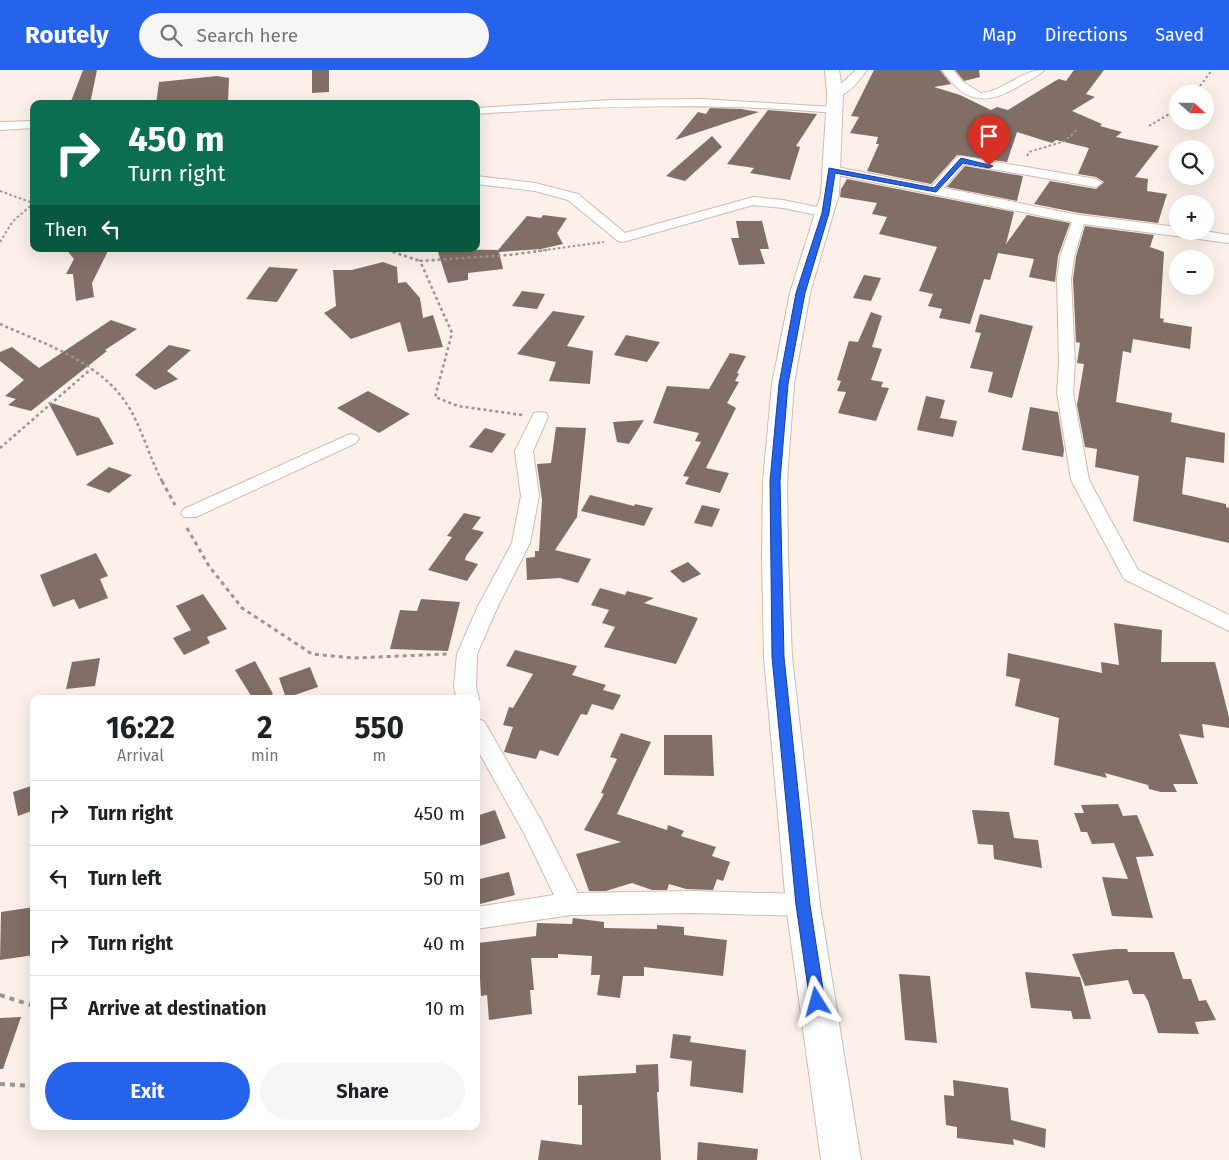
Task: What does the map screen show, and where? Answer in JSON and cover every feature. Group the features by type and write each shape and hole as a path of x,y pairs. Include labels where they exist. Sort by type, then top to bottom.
{"highway":[{"path":"834,92 832,170 826,213 800,293 784,384 775,481 778,657 803,905 841,1160"}],"street":[{"path":"480,112 584,104 730,102 834,92 854,80 862,70"},
{"path":"947,70 968,92 991,97 1005,92 1021,79 1039,70"},
{"path":"0,126 30,124"},
{"path":"936,190 961,160 1096,184"},
{"path":"832,170 1079,219 1169,230"},
{"path":"480,180 535,187 574,197 623,238 752,201 783,204 826,213"},
{"path":"1079,219 1067,257 1064,279 1067,363 1065,392 1080,480 1131,574 1229,624"},
{"path":"1214,236 1229,238"},
{"path":"467,695 465,688 468,654 488,606 521,543 530,496 524,451 540,417"},
{"path":"183,514 350,439"},
{"path":"480,734 534,829 571,904"},
{"path":"480,917 571,904 694,902 803,905"}],"path":[{"path":"1201,85 1212,70"},
{"path":"1149,126 1169,114"},
{"path":"1020,171 1029,152 1065,141 1078,130"},
{"path":"0,191 30,202"},
{"path":"0,242 13,221 30,206"},
{"path":"394,252 420,261 509,255 623,238"},
{"path":"420,261 452,333 435,397 458,406 540,417"},
{"path":"0,324 68,354 106,378 130,409 151,460 183,514 209,566 242,608 312,654 354,658 468,654"},
{"path":"0,448 91,368"},
{"path":"0,995 30,1005"},
{"path":"0,1084 30,1086"}],"building":[{"path":"83,70 97,70 91,100 72,100"},
{"path":"312,70 329,70 329,92 312,93"},
{"path":"874,70 940,70 951,84 934,87 960,95 991,110 997,107 1008,110 1059,79 1066,81 1074,70 1104,70 1086,94 1095,97 1072,111 1102,124 1100,126 1122,132 1116,137 1159,146 1135,177 1148,179 1147,191 1167,194 1158,223 1079,213 1034,204 1050,181 1096,189 1104,182 1096,177 1078,174 1089,148 1056,140 1052,143 1017,132 1007,162 957,155 931,184 867,171 879,144 876,144 878,137 850,133 859,117 851,116"},
{"path":"955,70 979,70 980,77 964,81"},
{"path":"217,76 229,78 228,100 157,100 159,82"},
{"path":"710,108 741,109 759,112 675,140 698,112 706,114"},
{"path":"768,110 817,114 796,146 800,147 790,180 750,173 754,168 727,164"},
{"path":"712,136 722,147 685,181 666,176"},
{"path":"965,166 1023,176 1017,201 947,187"},
{"path":"847,179 1014,212 1006,244 1027,215 1070,223 1058,256 1055,282 1029,277 1034,259 998,253 990,280 984,279 970,324 939,318 942,309 928,306 933,294 919,291 937,247 879,234 887,217 872,214 877,203 840,197 841,189"},
{"path":"543,215 567,218 557,233 563,244 541,249 499,252 503,269 468,273 468,280 448,283 438,252 498,250 527,216 541,218"},
{"path":"736,221 762,221 769,249 760,249 765,264 739,265 731,238 739,238"},
{"path":"1085,226 1154,235 1150,247 1164,252 1160,318 1164,319 1163,322 1192,327 1190,349 1133,339 1131,353 1123,351 1116,402 1172,413 1171,422 1225,433 1224,463 1186,457 1182,494 1226,504 1226,507 1229,508 1229,543 1133,521 1139,476 1095,467 1097,449 1085,447 1077,405 1084,364 1077,363 1080,343 1076,342 1073,279 1076,257"},
{"path":"68,252 108,252 92,283 94,297 76,301 73,274 66,274 74,259"},
{"path":"383,262 397,267 398,283 406,282 420,298 423,318 433,315 443,347 408,352 400,322 351,339 324,313 336,306 333,270 352,270"},
{"path":"269,267 298,269 277,302 246,299"},
{"path":"864,275 881,278 871,301 853,298"},
{"path":"522,291 545,294 537,309 512,306"},
{"path":"553,311 585,316 567,346 593,351 590,384 549,381 556,362 517,354"},
{"path":"871,312 882,316 872,347 882,349 871,380 883,382 881,387 889,388 876,421 838,413 846,392 837,391 841,381 837,380 849,341 858,342"},
{"path":"980,314 1033,326 1012,398 988,392 993,372 970,368 981,333 975,332"},
{"path":"111,320 137,329 105,350 107,351 31,411 8,405 16,399 5,396 24,380 0,361 0,352 12,347 39,368"},
{"path":"626,335 660,342 647,362 614,355"},
{"path":"169,345 191,350 167,371 178,379 155,390 135,375"},
{"path":"730,353 746,356 737,373 739,374 735,381 739,382 727,403 736,408 706,468 729,473 720,493 685,484 689,477 683,476 701,442 695,441 699,433 653,423 667,386 709,389"},
{"path":"368,391 410,414 379,433 337,408"},
{"path":"926,396 945,400 940,418 957,421 953,437 917,430"},
{"path":"48,402 99,418 114,444 77,456"},
{"path":"1030,407 1058,412 1064,450 1063,457 1022,450"},
{"path":"644,420 629,444 617,442 613,422"},
{"path":"556,427 586,428 577,517 555,550 591,559 578,583 560,578 527,580 526,558 535,557 535,551 539,551 542,500 537,464 551,463"},
{"path":"485,428 506,434 492,453 469,447"},
{"path":"109,467 132,475 109,493 86,485"},
{"path":"590,495 634,506 635,504 653,508 644,526 581,511"},
{"path":"702,505 720,509 712,527 694,523"},
{"path":"464,513 481,517 472,529 484,532 466,556 465,560 478,564 467,581 428,570 452,537 447,536"},
{"path":"96,553 108,576 100,579 108,598 79,609 74,599 53,607 40,575"},
{"path":"688,562 701,574 683,583 670,571"},
{"path":"600,588 625,595 627,591 654,598 644,603 698,618 676,664 604,647 615,627 602,623 609,610 591,605"},
{"path":"203,594 227,629 207,637 210,643 184,655 173,638 191,630 176,606"},
{"path":"421,599 460,602 448,651 390,649 400,610 417,611"},
{"path":"1114,623 1162,630 1161,662 1215,662 1229,717 1229,728 1202,724 1204,738 1179,734 1198,784 1173,784 1177,792 1161,792 1149,789 1148,785 1105,773 1107,778 1054,765 1059,718 1015,706 1020,679 1006,676 1008,653 1102,673 1101,662 1119,665"},
{"path":"515,650 577,666 572,675 606,685 603,690 621,695 613,710 592,704 587,715 581,714 558,756 540,750 536,759 504,752 513,727 503,725 509,707 513,708 533,674 506,666"},
{"path":"100,658 95,686 66,689 72,662"},
{"path":"255,661 273,694 251,695 235,670"},
{"path":"310,667 318,687 295,695 285,695 279,678"},
{"path":"621,733 651,742 617,814 667,830 668,825 684,831 681,836 716,847 712,856 730,862 723,881 717,879 713,890 686,889 669,884 667,890 652,890 632,883 606,891 589,891 576,854 621,842 584,830 604,794 601,793 617,759 610,757"},
{"path":"664,735 712,735 714,776 664,775"},
{"path":"30,786 30,812 18,816 13,792"},
{"path":"1118,804 1123,816 1137,815 1154,856 1136,857 1153,918 1112,916 1102,877 1128,879 1114,843 1092,844 1087,832 1081,832 1074,813 1084,813 1081,805"},
{"path":"495,810 506,838 480,846 480,815"},
{"path":"972,810 1009,812 1014,838 1038,840 1042,868 994,859 993,845 978,844"},
{"path":"509,872 515,895 480,904 480,879"},
{"path":"30,908 30,956 0,960 1,912"},
{"path":"573,918 604,922 604,928 657,929 657,925 684,927 684,935 727,940 723,976 644,967 644,976 623,976 620,998 597,995 600,975 591,975 592,956 558,954 558,958 531,958 534,990 530,990 532,1014 489,1020 487,995 481,996 480,943 536,936 537,923 572,924"},
{"path":"1127,949 1128,952 1174,952 1183,979 1191,979 1199,1001 1206,1000 1216,1020 1195,1022 1199,1034 1158,1033 1148,1001 1144,994 1133,994 1128,980 1085,986 1072,954"},
{"path":"1025,972 1080,977 1091,1019 1073,1019 1071,1011 1031,1008"},
{"path":"899,974 930,976 937,1043 905,1040"},
{"path":"21,1017 3,1069 0,1069 0,1018"},
{"path":"673,1034 691,1036 690,1042 746,1050 743,1093 690,1086 692,1061 670,1058"},
{"path":"658,1064 659,1092 657,1092 661,1160 538,1160 541,1140 582,1145 582,1105 578,1105 578,1076 636,1073 636,1065"},
{"path":"953,1080 1008,1088 1011,1120 1046,1129 1045,1148 1013,1139 1014,1145 957,1138 957,1127 946,1125 944,1095 954,1096"},
{"path":"698,1142 758,1149 757,1160 697,1160"}],"route":[{"path":"817,1002 803,905 778,657 775,558 775,481 784,384 800,293 826,213 832,170 936,190 961,160 989,166"}]}
